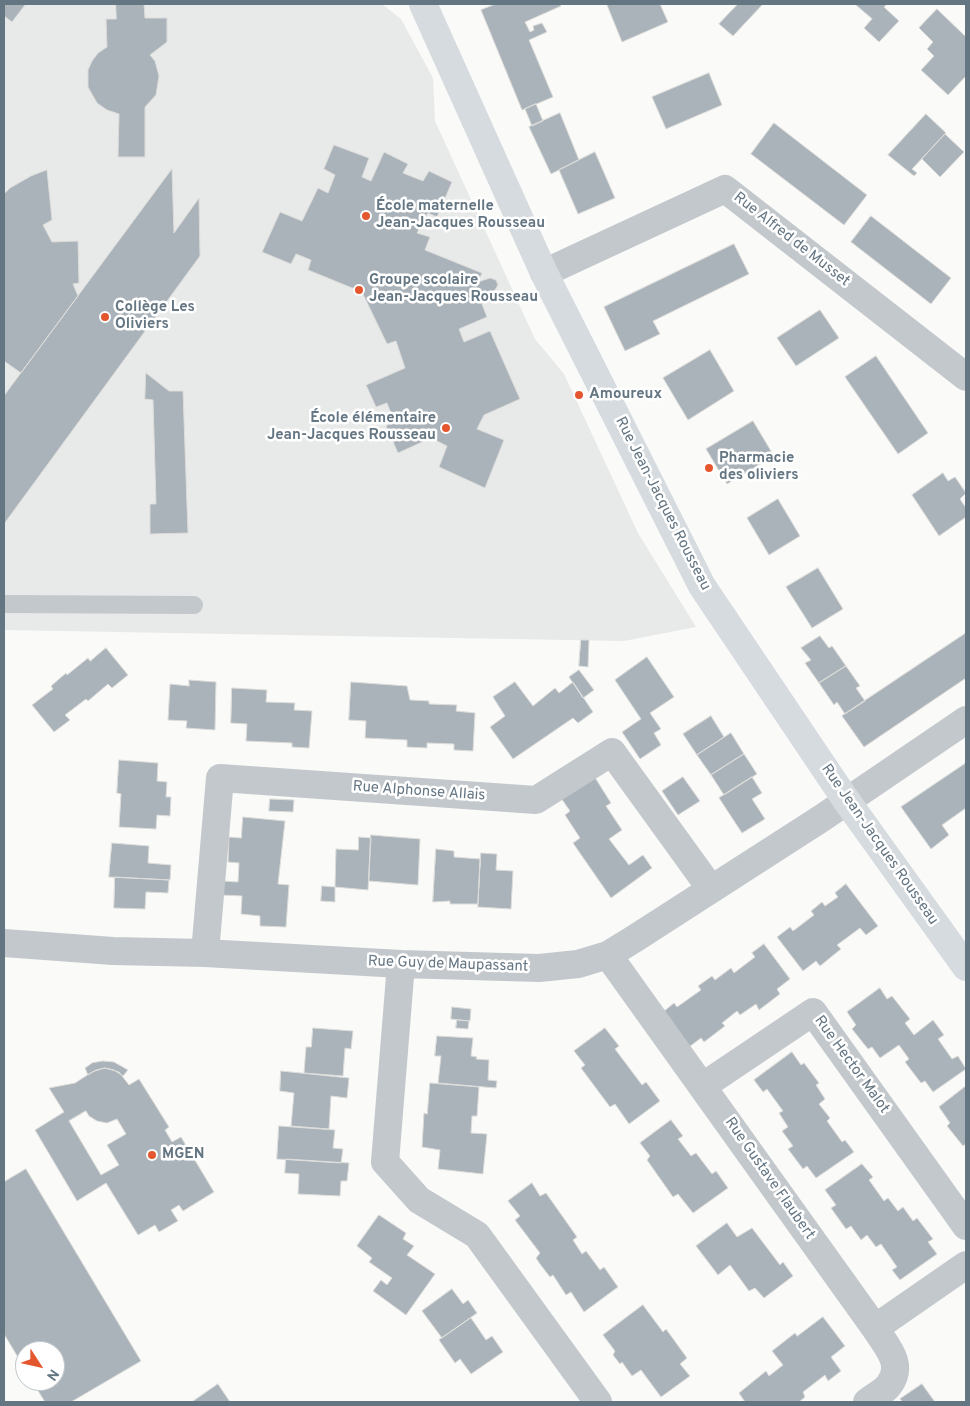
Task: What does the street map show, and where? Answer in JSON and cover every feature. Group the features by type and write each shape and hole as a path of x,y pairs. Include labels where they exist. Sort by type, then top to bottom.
{"street":[{"name":"Rue Jean-Jacques Rousseau","path":"423,4 544,272 702,586 846,800 966,967"},
{"name":"Rue Alfred de Musset","path":"544,272 725,190 966,377"},
{"path":"846,800 966,720"},
{"name":"Rue Alphonse Allais","path":"205,953 220,778 536,800 612,752 711,889"},
{"name":"Rue Guy de Maupassant","path":"4,943 113,951 205,953 401,964 539,968 578,964 608,955 846,800"},
{"name":"Rue Gustave Flaubert","path":"608,955 875,1328 895,1359 895,1372 888,1386 866,1402"},
{"path":"401,964 385,1162 418,1200 477,1235 598,1402"},
{"name":"Rue Hector Malot","path":"703,1086 813,1012 966,1226"},
{"path":"875,1328 966,1265"}],"lane":[{"path":"4,604 194,605"}],"shaded area":[{"name":"Groupe scolaire Jean-Jacques Rousseau","path":"4,4 382,4 401,19 433,78 435,121 535,339 564,374 638,533 696,627 624,641 4,630"}],"building":[{"path":"4,4 25,5 12,22 4,16"},
{"path":"116,4 144,4 145,18 167,18 167,42 150,55 155,61 159,76 156,95 145,107 145,157 118,157 119,114 107,110 97,103 88,87 88,70 98,53 107,47 106,19 116,19"},
{"path":"496,4 560,4 561,6 525,22 530,32 534,30 533,26 542,23 547,32 529,40 553,97 522,110 481,10"},
{"path":"660,4 668,22 622,42 607,5"},
{"path":"738,4 763,4 733,36 719,24"},
{"path":"855,4 887,4 884,7 899,21 879,42 864,28 872,19"},
{"path":"937,9 966,37 966,76 948,95 921,70 934,56 927,49 933,42 919,28"},
{"path":"709,73 722,105 666,129 652,97"},
{"path":"536,104 543,121 532,126 525,109"},
{"path":"560,113 579,160 551,174 529,127"},
{"path":"926,114 946,133 912,169 917,173 914,176 888,155"},
{"path":"774,123 867,195 844,225 751,154"},
{"path":"945,134 964,152 940,177 922,159"},
{"path":"334,145 369,158 362,177 371,181 384,152 408,164 403,173 423,181 429,171 452,182 437,217 428,213 417,233 430,237 425,250 482,273 478,282 490,278 496,280 498,285 495,290 480,299 487,317 459,329 464,342 490,331 520,399 484,415 477,429 504,440 485,488 439,467 447,446 431,438 398,453 386,426 394,421 387,403 376,407 366,385 405,368 396,341 387,344 362,292 308,270 311,260 296,254 291,264 262,252 280,212 302,221 318,188 328,193 335,175 324,169"},
{"path":"595,152 615,198 578,214 559,170"},
{"path":"172,169 174,233 199,198 200,256 4,524 4,396"},
{"path":"47,170 52,220 43,225 52,242 78,241 79,283 73,284 78,296 21,373 4,361 4,194 10,188 31,176"},
{"path":"871,216 951,278 931,304 851,242"},
{"path":"734,244 749,274 653,321 660,334 625,351 604,307"},
{"path":"820,310 839,338 796,366 777,338"},
{"path":"710,350 734,391 688,420 663,378"},
{"path":"876,356 928,433 898,454 845,377"},
{"path":"146,373 169,391 183,391 188,533 150,534 150,504 156,504 153,400 145,399"},
{"path":"753,421 774,456 727,484 706,449"},
{"path":"943,473 948,481 955,477 966,493 960,499 966,508 966,517 939,536 912,495"},
{"path":"778,499 800,536 769,555 747,518"},
{"path":"818,568 843,609 812,628 786,587"},
{"path":"966,633 966,678 864,747 842,716"},
{"path":"820,636 829,648 832,646 846,666 819,683 805,663 811,660 801,648"},
{"path":"581,640 589,640 588,667 579,666"},
{"path":"106,648 128,675 112,688 108,684 88,701 86,699 65,715 70,720 54,732 32,705 53,689 51,686 66,673 67,675 88,658 90,661"},
{"path":"647,657 674,697 650,713 661,729 654,733 661,745 640,759 622,732 641,719 615,680"},
{"path":"846,666 860,686 856,688 865,701 845,714 837,702 834,705 819,683"},
{"path":"579,670 594,690 583,698 569,677"},
{"path":"189,680 216,682 215,730 186,728 187,721 168,720 170,684 189,686"},
{"path":"351,682 407,686 410,700 429,701 429,704 457,705 456,711 475,713 473,751 454,750 454,744 427,743 427,748 407,747 407,740 365,738 366,721 349,720"},
{"path":"515,682 533,706 555,688 559,693 573,682 593,712 578,723 573,718 513,759 490,727 505,716 493,697"},
{"path":"232,688 267,690 266,702 295,703 294,710 312,711 309,748 292,747 292,743 246,741 247,724 231,723"},
{"path":"711,716 724,737 697,755 683,734"},
{"path":"731,733 744,754 711,775 697,755"},
{"path":"744,754 757,774 724,795 711,775"},
{"path":"119,760 158,763 157,781 167,782 166,797 171,797 170,816 157,815 156,829 119,827 121,794 117,793"},
{"path":"966,763 966,808 942,825 949,835 931,849 901,807"},
{"path":"594,776 611,803 606,806 622,830 609,839 629,865 643,855 652,868 611,898 573,843 580,838 565,815 570,811 561,798"},
{"path":"683,777 700,801 678,815 662,791"},
{"path":"752,777 762,793 752,799 765,819 742,833 719,798"},
{"path":"270,799 294,800 293,812 269,811"},
{"path":"243,817 285,821 278,884 289,885 286,927 260,926 260,916 241,914 242,896 221,895 222,881 238,882 239,863 228,862 229,837 241,838"},
{"path":"371,835 420,839 418,885 369,881"},
{"path":"359,837 371,838 368,890 335,887 336,849 358,850"},
{"path":"112,843 149,846 148,863 171,865 170,880 109,877"},
{"path":"436,849 454,851 454,857 480,859 478,904 450,904 450,901 433,902"},
{"path":"481,853 497,854 496,870 513,871 511,909 478,907"},
{"path":"115,877 169,880 168,893 146,892 145,909 114,908"},
{"path":"846,884 878,926 866,935 860,928 837,945 841,949 820,966 816,961 803,971 777,937 790,927 793,931 814,915 811,911 822,902 825,906 838,897 835,893"},
{"path":"322,886 335,887 335,902 321,901"},
{"path":"764,944 790,979 777,989 780,994 759,1010 756,1004 740,1015 737,1011 722,1023 725,1026 704,1042 701,1038 689,1047 663,1012 674,1003 677,1007 701,990 698,986 712,976 715,980 731,968 734,973 755,957 752,953"},
{"path":"880,988 887,999 892,996 910,1019 905,1023 914,1035 933,1020 944,1035 938,1039 952,1059 958,1056 966,1069 933,1092 925,1081 921,1083 905,1062 909,1059 899,1045 880,1058 872,1047 868,1049 852,1029 856,1025 847,1012"},
{"path":"452,1007 471,1009 470,1021 451,1019"},
{"path":"457,1020 469,1021 468,1029 456,1028"},
{"path":"313,1028 353,1031 351,1049 345,1048 343,1076 304,1073 306,1047 311,1047"},
{"path":"605,1028 619,1046 615,1049 642,1085 646,1082 660,1101 629,1124 615,1104 610,1107 581,1068 585,1065 574,1051"},
{"path":"437,1036 473,1038 471,1056 477,1057 476,1059 489,1060 488,1080 497,1081 496,1088 438,1083 441,1056 435,1056"},
{"path":"792,1052 801,1065 804,1063 819,1083 816,1085 825,1099 819,1104 830,1118 827,1121 842,1142 845,1140 854,1152 816,1178 807,1166 803,1169 788,1149 793,1146 782,1131 788,1127 779,1113 783,1111 767,1089 763,1092 754,1080"},
{"path":"114,1062 128,1070 123,1076 114,1070 105,1068 96,1070 88,1075 85,1068 92,1063"},
{"name":"MGEN","path":"105,1068 119,1072 129,1085 139,1079 169,1127 165,1130 172,1142 181,1137 214,1192 183,1211 179,1205 171,1210 178,1221 159,1232 155,1225 138,1235 106,1183 77,1201 35,1130 64,1112 49,1088 75,1083 92,1072","holes":["86,1111 89,1116 97,1121 107,1123 117,1119 126,1134 107,1145 119,1165 101,1175 69,1121"]},
{"path":"281,1071 349,1078 347,1098 331,1096 329,1129 291,1126 294,1093 280,1091"},
{"path":"430,1083 479,1087 477,1116 472,1116 471,1133 487,1134 483,1174 438,1169 440,1150 422,1147 424,1113 427,1114"},
{"path":"966,1086 966,1144 963,1146 947,1126 950,1123 939,1107"},
{"path":"671,1120 683,1136 678,1139 691,1156 696,1153 712,1174 716,1171 728,1188 693,1213 678,1194 673,1197 647,1160 650,1156 640,1143"},
{"path":"279,1126 335,1130 333,1148 343,1149 341,1163 277,1159"},
{"path":"286,1159 349,1163 347,1181 341,1181 340,1196 298,1194 299,1174 285,1173"},
{"path":"862,1164 873,1177 869,1180 884,1201 888,1198 898,1211 903,1207 913,1221 917,1218 933,1239 928,1242 937,1254 900,1280 892,1270 897,1267 881,1244 876,1247 867,1235 861,1240 851,1226 846,1229 831,1208 836,1205 825,1190"},
{"path":"26,1169 141,1361 71,1402 45,1402 38,1391 65,1391 65,1341 15,1341 15,1352 4,1334 4,1182"},
{"path":"532,1183 540,1196 546,1193 577,1237 573,1240 582,1254 586,1251 600,1270 604,1267 618,1287 584,1312 571,1292 566,1295 553,1275 550,1277 540,1264 536,1258 540,1253 515,1220 520,1216 508,1201"},
{"path":"379,1215 406,1233 403,1239 414,1246 407,1255 435,1274 406,1315 373,1291 381,1280 387,1285 392,1278 369,1262 372,1258 357,1246"},
{"path":"727,1223 737,1237 752,1228 780,1265 783,1262 793,1276 764,1298 755,1288 749,1291 730,1265 718,1275 696,1246"},
{"path":"452,1289 463,1304 468,1300 477,1313 442,1338 422,1311"},
{"path":"643,1305 663,1332 666,1329 687,1358 680,1364 690,1376 661,1397 641,1370 632,1376 622,1362 620,1364 613,1355 615,1351 603,1335"},
{"path":"823,1317 845,1346 831,1357 841,1371 828,1381 825,1375 803,1392 805,1397 799,1402 745,1402 739,1393 766,1371 769,1376 783,1365 772,1351 795,1333 797,1336"},
{"path":"471,1318 486,1340 492,1336 503,1352 471,1374 460,1359 455,1363 439,1340"},
{"path":"218,1384 230,1402 192,1402"},
{"path":"922,1384 935,1402 903,1402 900,1399"}],"place":[{"name":"École maternelle Jean-Jacques Rousseau","path":"366,216"},
{"name":"Groupe scolaire Jean-Jacques Rousseau","path":"359,290"},
{"name":"Collège Les Oliviers","path":"105,317"},
{"name":"Amoureux","path":"579,395"},
{"name":"École élémentaire Jean-Jacques Rousseau","path":"446,428"},
{"name":"Pharmacie des oliviers","path":"709,468"},
{"name":"MGEN","path":"152,1155"}]}
